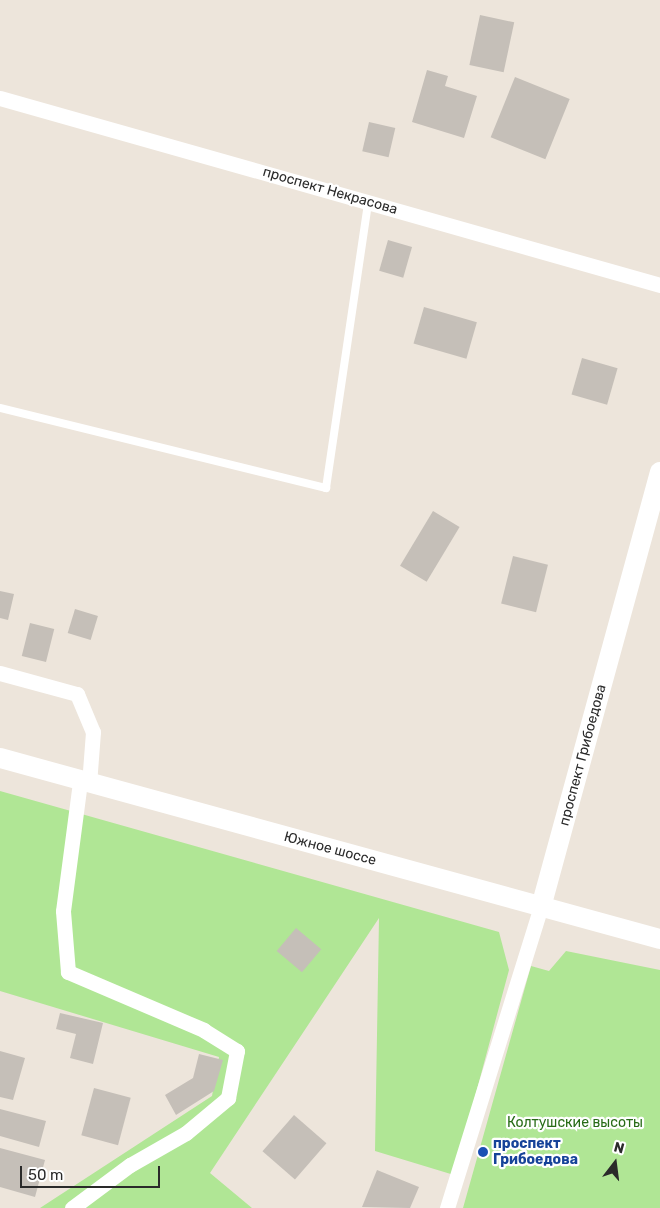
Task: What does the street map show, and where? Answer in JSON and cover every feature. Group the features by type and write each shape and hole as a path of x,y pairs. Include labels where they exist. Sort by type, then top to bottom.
{"street":[{"name":"проспект Некрасова","path":"0,98 660,285"},
{"name":"проспект Грибоедова","path":"447,1208 541,907 660,472"},
{"path":"0,673 77,694 92,732 63,911 68,972 204,1030 237,1051 228,1098 186,1133 130,1165 72,1208"},
{"name":"Южное шоссе","path":"0,758 84,783 660,940"}],"lane":[{"path":"0,408 326,488 368,202"}],"green space":[{"path":"0,791 499,932 509,970 454,1175 375,1151 379,918 210,1173 252,1208 40,1208 212,1096 219,1057 0,991"},
{"name":"Колтушские высоты","path":"566,951 660,970 660,1208 463,1208 531,966 549,971"}],"building":[{"path":"480,15 514,22 504,72 469,65"},
{"path":"427,70 448,76 445,86 477,96 464,138 412,122"},
{"path":"515,77 570,99 545,159 491,137"},
{"path":"369,122 395,128 389,157 362,151"},
{"path":"388,240 412,247 403,278 379,271"},
{"path":"424,307 477,322 466,359 414,344"},
{"path":"582,358 618,368 607,405 572,395"},
{"path":"433,511 460,527 427,582 400,566"},
{"path":"513,556 548,565 536,612 501,604"},
{"path":"0,591 14,594 8,620 0,618"},
{"path":"75,609 98,616 91,640 68,633"},
{"path":"30,623 54,629 46,662 22,656"},
{"path":"296,928 321,949 302,972 277,951"},
{"path":"60,1013 103,1023 93,1064 70,1058 76,1034 56,1029"},
{"path":"0,1051 25,1058 13,1100 0,1097"},
{"path":"199,1054 223,1060 214,1091 176,1115 165,1095 193,1078"},
{"path":"94,1088 131,1098 118,1145 81,1135"},
{"path":"0,1109 46,1121 39,1147 0,1136"},
{"path":"294,1115 326,1143 295,1179 263,1151"},
{"path":"0,1148 45,1160 35,1197 0,1187"},
{"path":"377,1170 419,1187 410,1208 362,1207"}],"place":[{"name":"проспект Грибоедова","path":"483,1152"}]}
